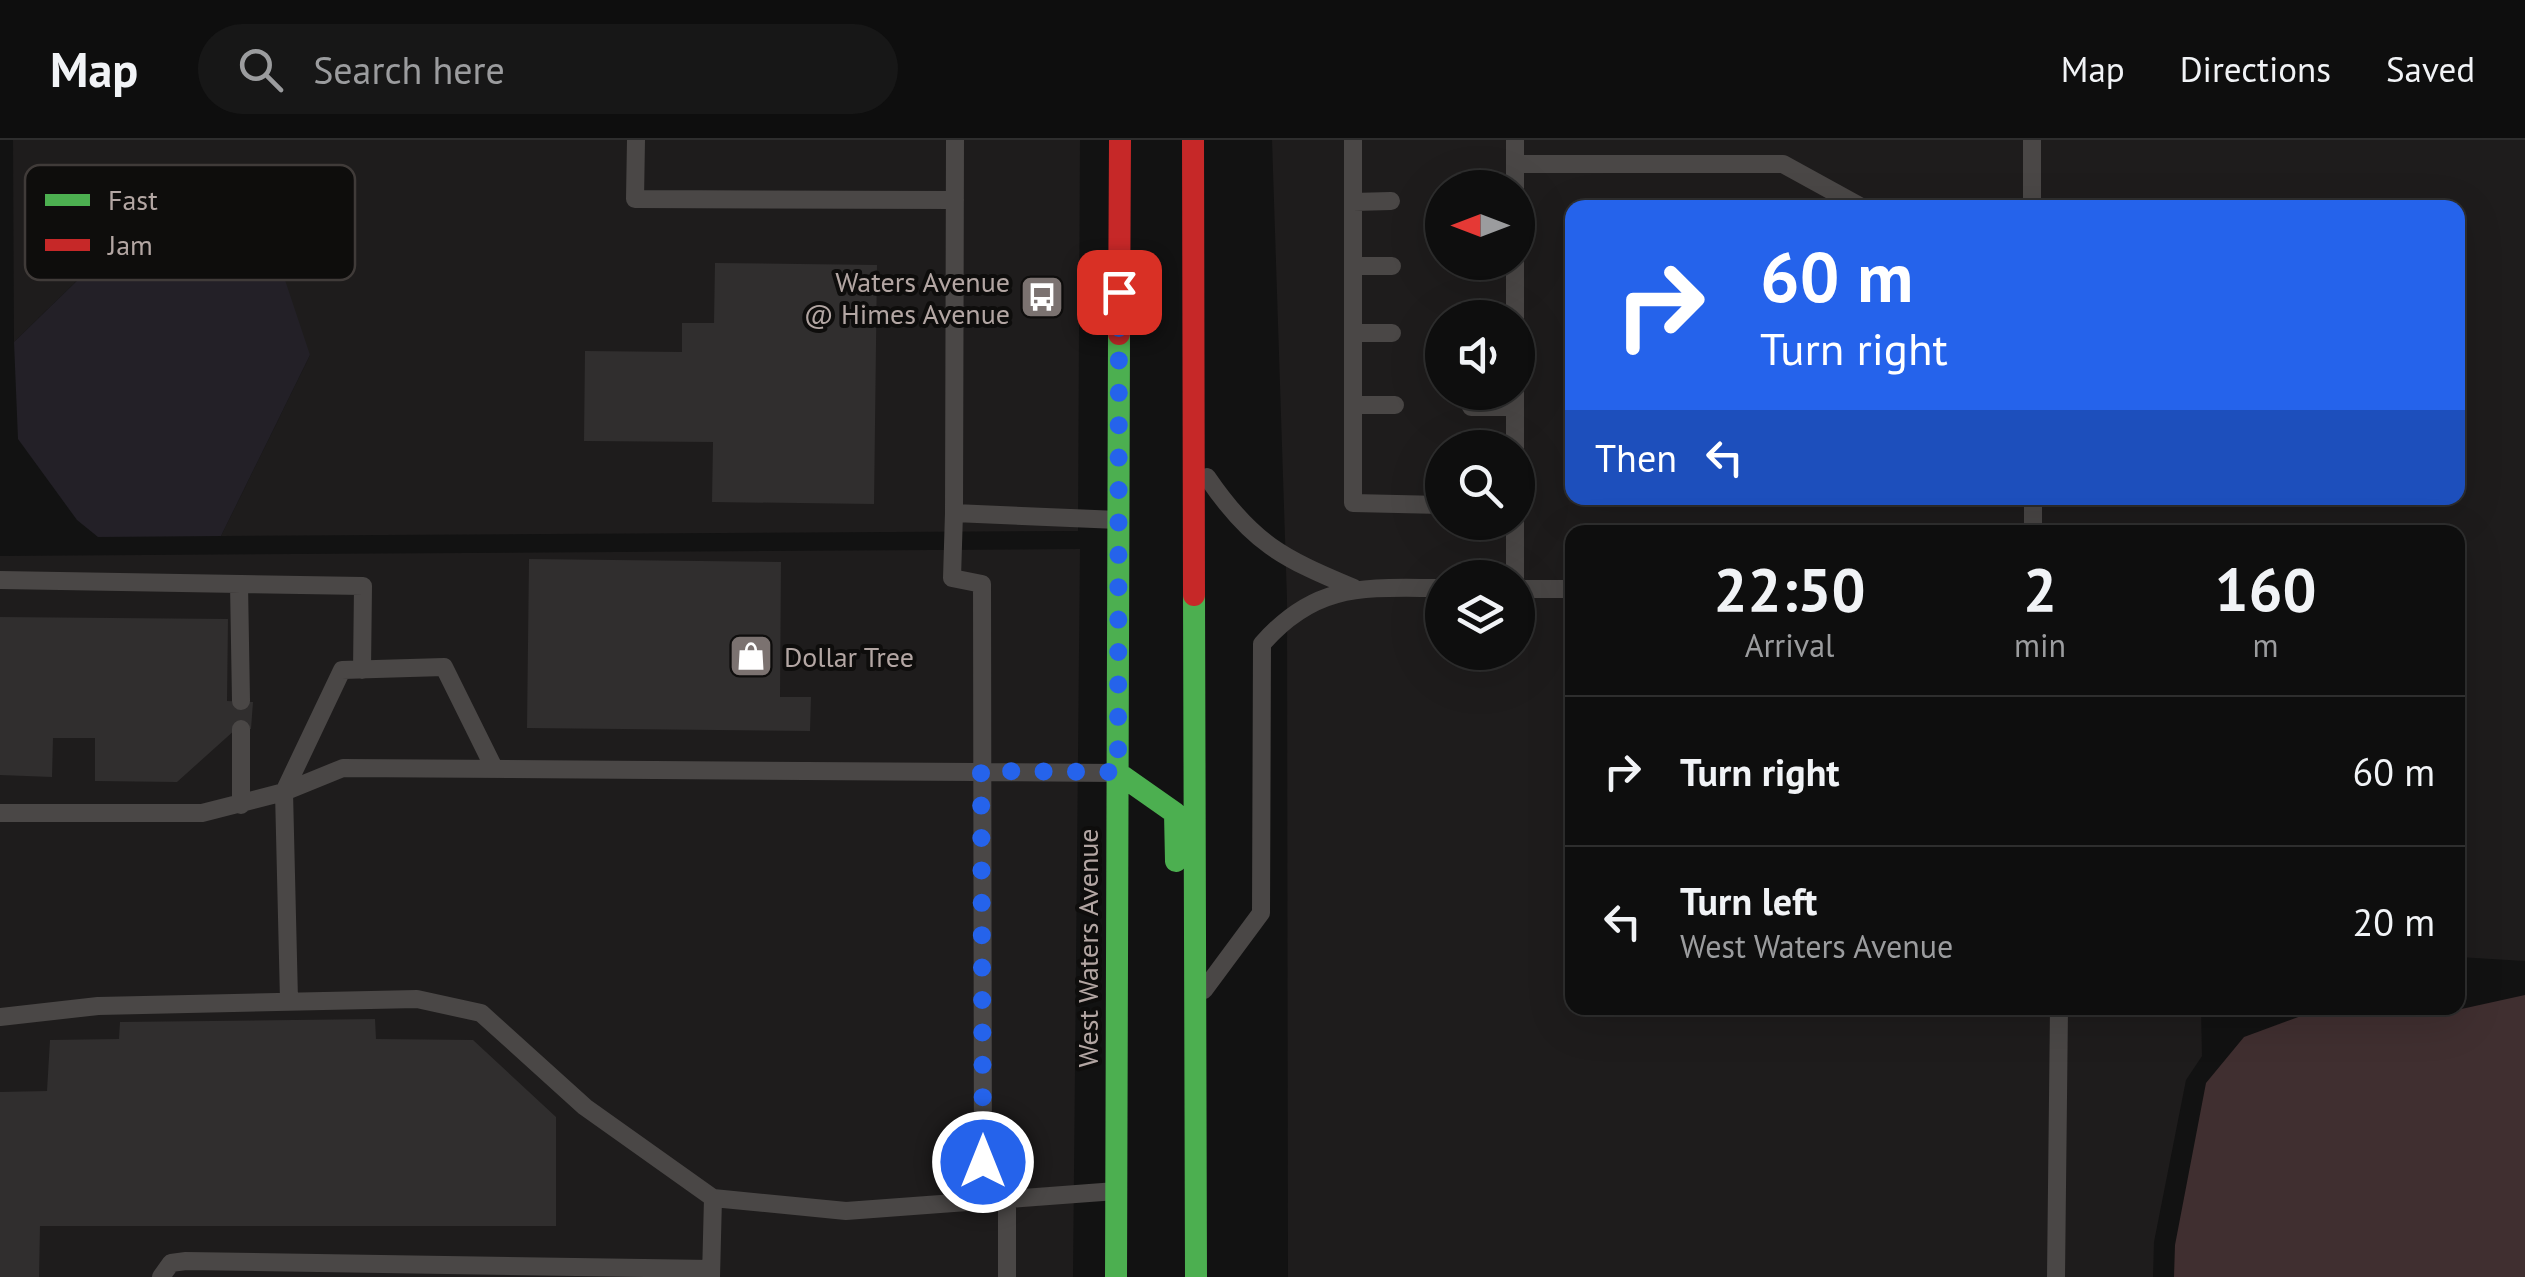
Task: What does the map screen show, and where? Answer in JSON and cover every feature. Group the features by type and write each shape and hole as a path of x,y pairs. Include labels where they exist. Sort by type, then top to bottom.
{"main road":[{"name":"West Waters Avenue","path":"1116,1277 1120,140"},
{"path":"1193,140 1196,1277"},
{"path":"1118,772 1176,813 1179,1099 1196,1194"}],"lane":[{"path":"636,140 635,199 955,200"},
{"path":"955,140 952,578 982,584 984,1201"},
{"path":"1353,140 1353,504 1425,504"},
{"path":"1515,140 1515,170"},
{"path":"2032,140 2032,200"},
{"path":"1515,164 1783,164 1849,200"},
{"path":"1353,202 1391,201"},
{"path":"1353,266 1392,266"},
{"path":"1353,333 1392,332"},
{"path":"1353,405 1394,405"},
{"path":"1194,460 1237,521 1248,530 1284,558 1354,588"},
{"path":"954,513 1118,520"},
{"path":"0,580 363,586 362,670"},
{"path":"239,584 241,701"},
{"path":"1195,1004 1261,913 1262,644 1291,612 1354,588 1425,588"},
{"path":"1535,589 1565,589"},
{"path":"290,1000 284,792 342,670 444,667 493,766"},
{"path":"241,730 242,805"},
{"path":"0,813 202,813 284,792 343,768 1118,772"},
{"path":"0,1016 98,1006 418,999 481,1013 585,1107 713,1198 846,1211 1116,1191"},
{"path":"2056,1277 2059,1015"},
{"path":"164,1273 171,1263 186,1261 711,1273 713,1198"},
{"path":"1007,1199 1007,1277"}],"shaded area":[{"path":"13,140 1080,140 1078,531 221,536 310,355 192,280 355,280 355,165 25,165 25,280 78,280 14,342"},
{"path":"1272,140 2525,140 2525,961 2465,957 2465,525 1565,525 1565,1015 2201,1015 2202,1056 2186,1080 2154,1242 2153,1277 1288,1277 1287,599"},
{"path":"78,280 285,280 310,355 221,536 98,537 77,520 18,439 14,342"},
{"path":"1080,549 1073,1277 0,1277 0,556"},
{"path":"2525,995 2525,1277 2174,1277 2175,1245 2206,1083 2244,1037 2304,1015 2425,1017 2465,1015 2465,1008"}],"building":[{"path":"715,263 877,265 874,504 712,502 713,442 584,441 585,351 682,352 682,323 714,323"},
{"path":"529,559 781,562 780,697 811,697 810,731 527,728"},
{"path":"0,617 228,619 227,701 253,702 251,729 236,729 177,782 95,781 95,738 53,738 52,777 0,775"},
{"path":"375,1019 376,1039 473,1040 556,1117 556,1226 40,1226 39,1277 0,1277 0,1092 47,1091 50,1040 119,1039 120,1022"}],"traffic: fast":[{"path":"1116,1277 1119,334"},
{"path":"1194,595 1196,1277"},
{"path":"1118,773 1175,813 1176,861"}],"traffic: jam":[{"path":"1119,334 1120,140"},
{"path":"1193,140 1194,595"}],"place":[{"name":"Waters Avenue @ Himes Avenue","path":"1042,297"},
{"name":"Dollar Tree","path":"751,656"}],"route":[{"path":"983,1162 981,771 1118,772 1119,292"}]}
